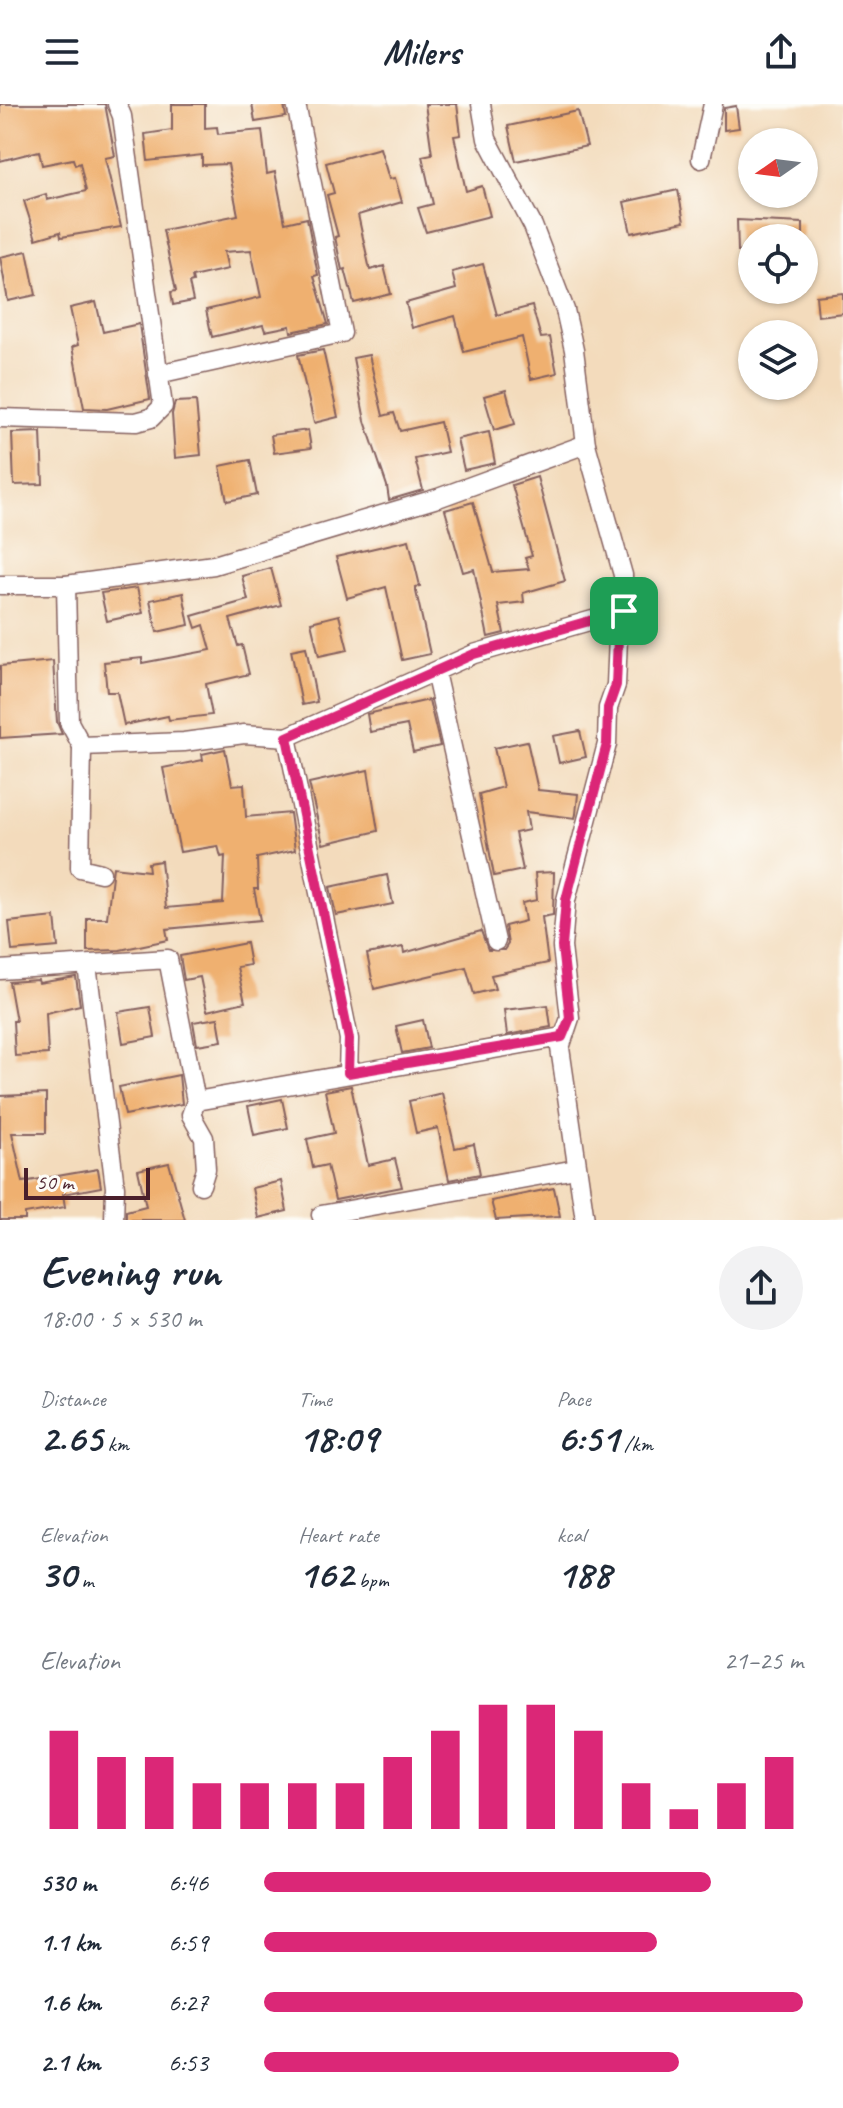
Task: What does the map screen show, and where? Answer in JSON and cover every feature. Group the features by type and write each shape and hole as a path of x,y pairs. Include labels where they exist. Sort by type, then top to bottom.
{"street":[{"path":"0,418 136,422 151,418 163,406 122,116 117,104"},
{"path":"158,374 342,333 296,104"},
{"path":"481,104 487,139 533,226 565,310 574,350 586,444 623,575 624,611 618,638 616,685 608,708 607,744 566,900 562,947 570,1018 560,1048 585,1220"},
{"path":"701,159 713,104"},
{"path":"0,585 66,585 214,565 438,498 586,444"},
{"path":"66,585 69,722 82,746 80,868 101,873"},
{"path":"82,746 184,742 244,734 287,737 474,654 624,611"},
{"path":"435,672 496,941"},
{"path":"287,737 349,1039 348,1073"},
{"path":"0,970 168,959 196,1101 191,1115 204,1138 206,1151 201,1185"},
{"path":"87,965 115,1187 114,1220"},
{"path":"196,1101 562,1037"},
{"path":"321,1215 576,1169"}],"building":[{"path":"0,104 105,104 115,156 105,158 121,227 61,237 60,232 36,239 24,201 46,194 47,200 86,191 80,163 75,165 73,159 42,165 39,151 0,161"},
{"path":"172,104 205,104 205,128 217,127 218,134 262,130 267,174 275,172 285,223 307,218 318,275 314,276 328,324 291,332 290,326 265,331 263,325 212,337 206,310 261,297 251,250 224,252 228,269 192,277 193,282 189,283 193,301 173,305 171,292 176,291 163,230 238,215 228,164 202,165 202,155 148,161 145,134 172,130"},
{"path":"252,104 284,104 286,117 255,122"},
{"path":"425,104 457,104 461,135 454,136 466,191 482,186 490,216 426,232 418,208 433,204 422,156 432,154"},
{"path":"736,106 739,128 724,130 724,108"},
{"path":"578,111 587,146 516,161 508,126"},
{"path":"380,148 389,179 395,178 402,202 358,215 370,270 384,266 391,294 354,303 345,269 342,270 335,237 338,236 327,195 334,193 326,163"},
{"path":"678,190 684,222 631,233 624,202"},
{"path":"737,220 803,223 738,224 738,251"},
{"path":"27,251 36,295 8,301 0,257"},
{"path":"483,264 497,315 532,306 541,338 550,337 557,373 531,379 522,337 464,352 455,316 412,328 406,303 456,289 452,272"},
{"path":"843,293 843,313 818,316 818,296"},
{"path":"96,302 103,332 139,324 150,399 107,409 84,408 72,347 78,345 70,308"},
{"path":"323,350 338,417 314,423 298,355"},
{"path":"369,355 383,416 394,413 400,431 440,422 447,452 415,459 423,490 389,500 365,421 353,358"},
{"path":"506,390 515,424 494,430 484,396"},
{"path":"196,401 201,455 175,458 172,414 175,402"},
{"path":"308,430 311,448 274,453 271,435"},
{"path":"41,432 43,484 14,485 12,433"},
{"path":"489,432 495,463 464,470 457,439"},
{"path":"250,460 257,495 227,501 220,466"},
{"path":"537,477 565,581 523,593 524,602 498,605 504,633 488,637 474,569 463,572 445,510 473,502 493,572 529,569 525,558 532,556 512,485"},
{"path":"409,540 420,586 415,587 430,654 402,660 386,587 347,598 336,557"},
{"path":"271,568 281,605 230,619 238,646 242,645 249,674 206,684 212,715 169,720 168,716 124,725 117,692 107,692 104,662 142,658 142,663 211,650 204,625 196,628 192,616 248,600 242,576"},
{"path":"137,588 143,613 107,621 101,593"},
{"path":"183,593 189,625 157,632 150,600"},
{"path":"339,615 348,650 319,656 311,622"},
{"path":"306,647 317,702 302,705 291,650"},
{"path":"53,661 57,722 62,734 0,738 0,666"},
{"path":"429,700 440,746 413,752 407,725 370,732 367,714"},
{"path":"580,731 586,757 559,763 553,736"},
{"path":"527,741 538,790 578,794 576,814 575,818 526,812 529,830 515,833 523,870 494,876 479,794 503,787 494,748"},
{"path":"225,749 232,785 244,784 246,817 290,813 295,850 257,858 258,889 254,889 260,920 166,929 168,940 120,950 87,951 87,918 107,918 113,867 149,871 148,863 161,861 166,908 223,903 225,856 221,857 218,846 180,852 163,768 203,760 202,754"},
{"path":"368,770 378,831 323,844 309,783"},
{"path":"554,872 553,915 542,917 548,963 491,975 495,989 474,994 466,967 374,989 367,954 403,947 404,953 481,931 488,950 504,950 508,944 505,926 525,921 522,903 537,900 535,873"},
{"path":"387,875 393,904 336,915 330,887"},
{"path":"55,917 58,947 12,951 9,922"},
{"path":"246,943 250,965 237,967 245,1002 207,1011 200,977 184,980 180,956"},
{"path":"76,977 80,1005 46,1013 48,1054 15,1056 13,1021 16,1021 9,982 38,980 39,983"},
{"path":"548,1005 551,1027 507,1035 504,1010"},
{"path":"150,1007 155,1037 123,1043 118,1012"},
{"path":"218,1018 222,1041 197,1045 193,1022"},
{"path":"423,1020 429,1048 402,1053 396,1026"},
{"path":"179,1075 182,1104 125,1115 119,1087"},
{"path":"351,1086 368,1165 395,1159 402,1187 335,1200 327,1165 313,1168 307,1139 334,1133 325,1091"},
{"path":"442,1093 455,1148 474,1144 480,1174 449,1180 438,1128 416,1133 409,1101"},
{"path":"46,1094 46,1133 12,1133 23,1182 98,1169 101,1187 63,1194 65,1207 25,1214 25,1220 0,1220 0,1096"},
{"path":"282,1099 288,1128 254,1135 248,1106"},
{"path":"169,1163 185,1220 126,1220 126,1211 146,1206 138,1170"},
{"path":"281,1181 287,1211 258,1218 252,1188"},
{"path":"554,1188 560,1216 496,1220 491,1201"}],"route":[{"path":"624,611 618,638 616,685 608,708 607,744 566,900 562,947 570,1018 562,1037 348,1073 349,1039 287,737 474,654 624,611"}]}
